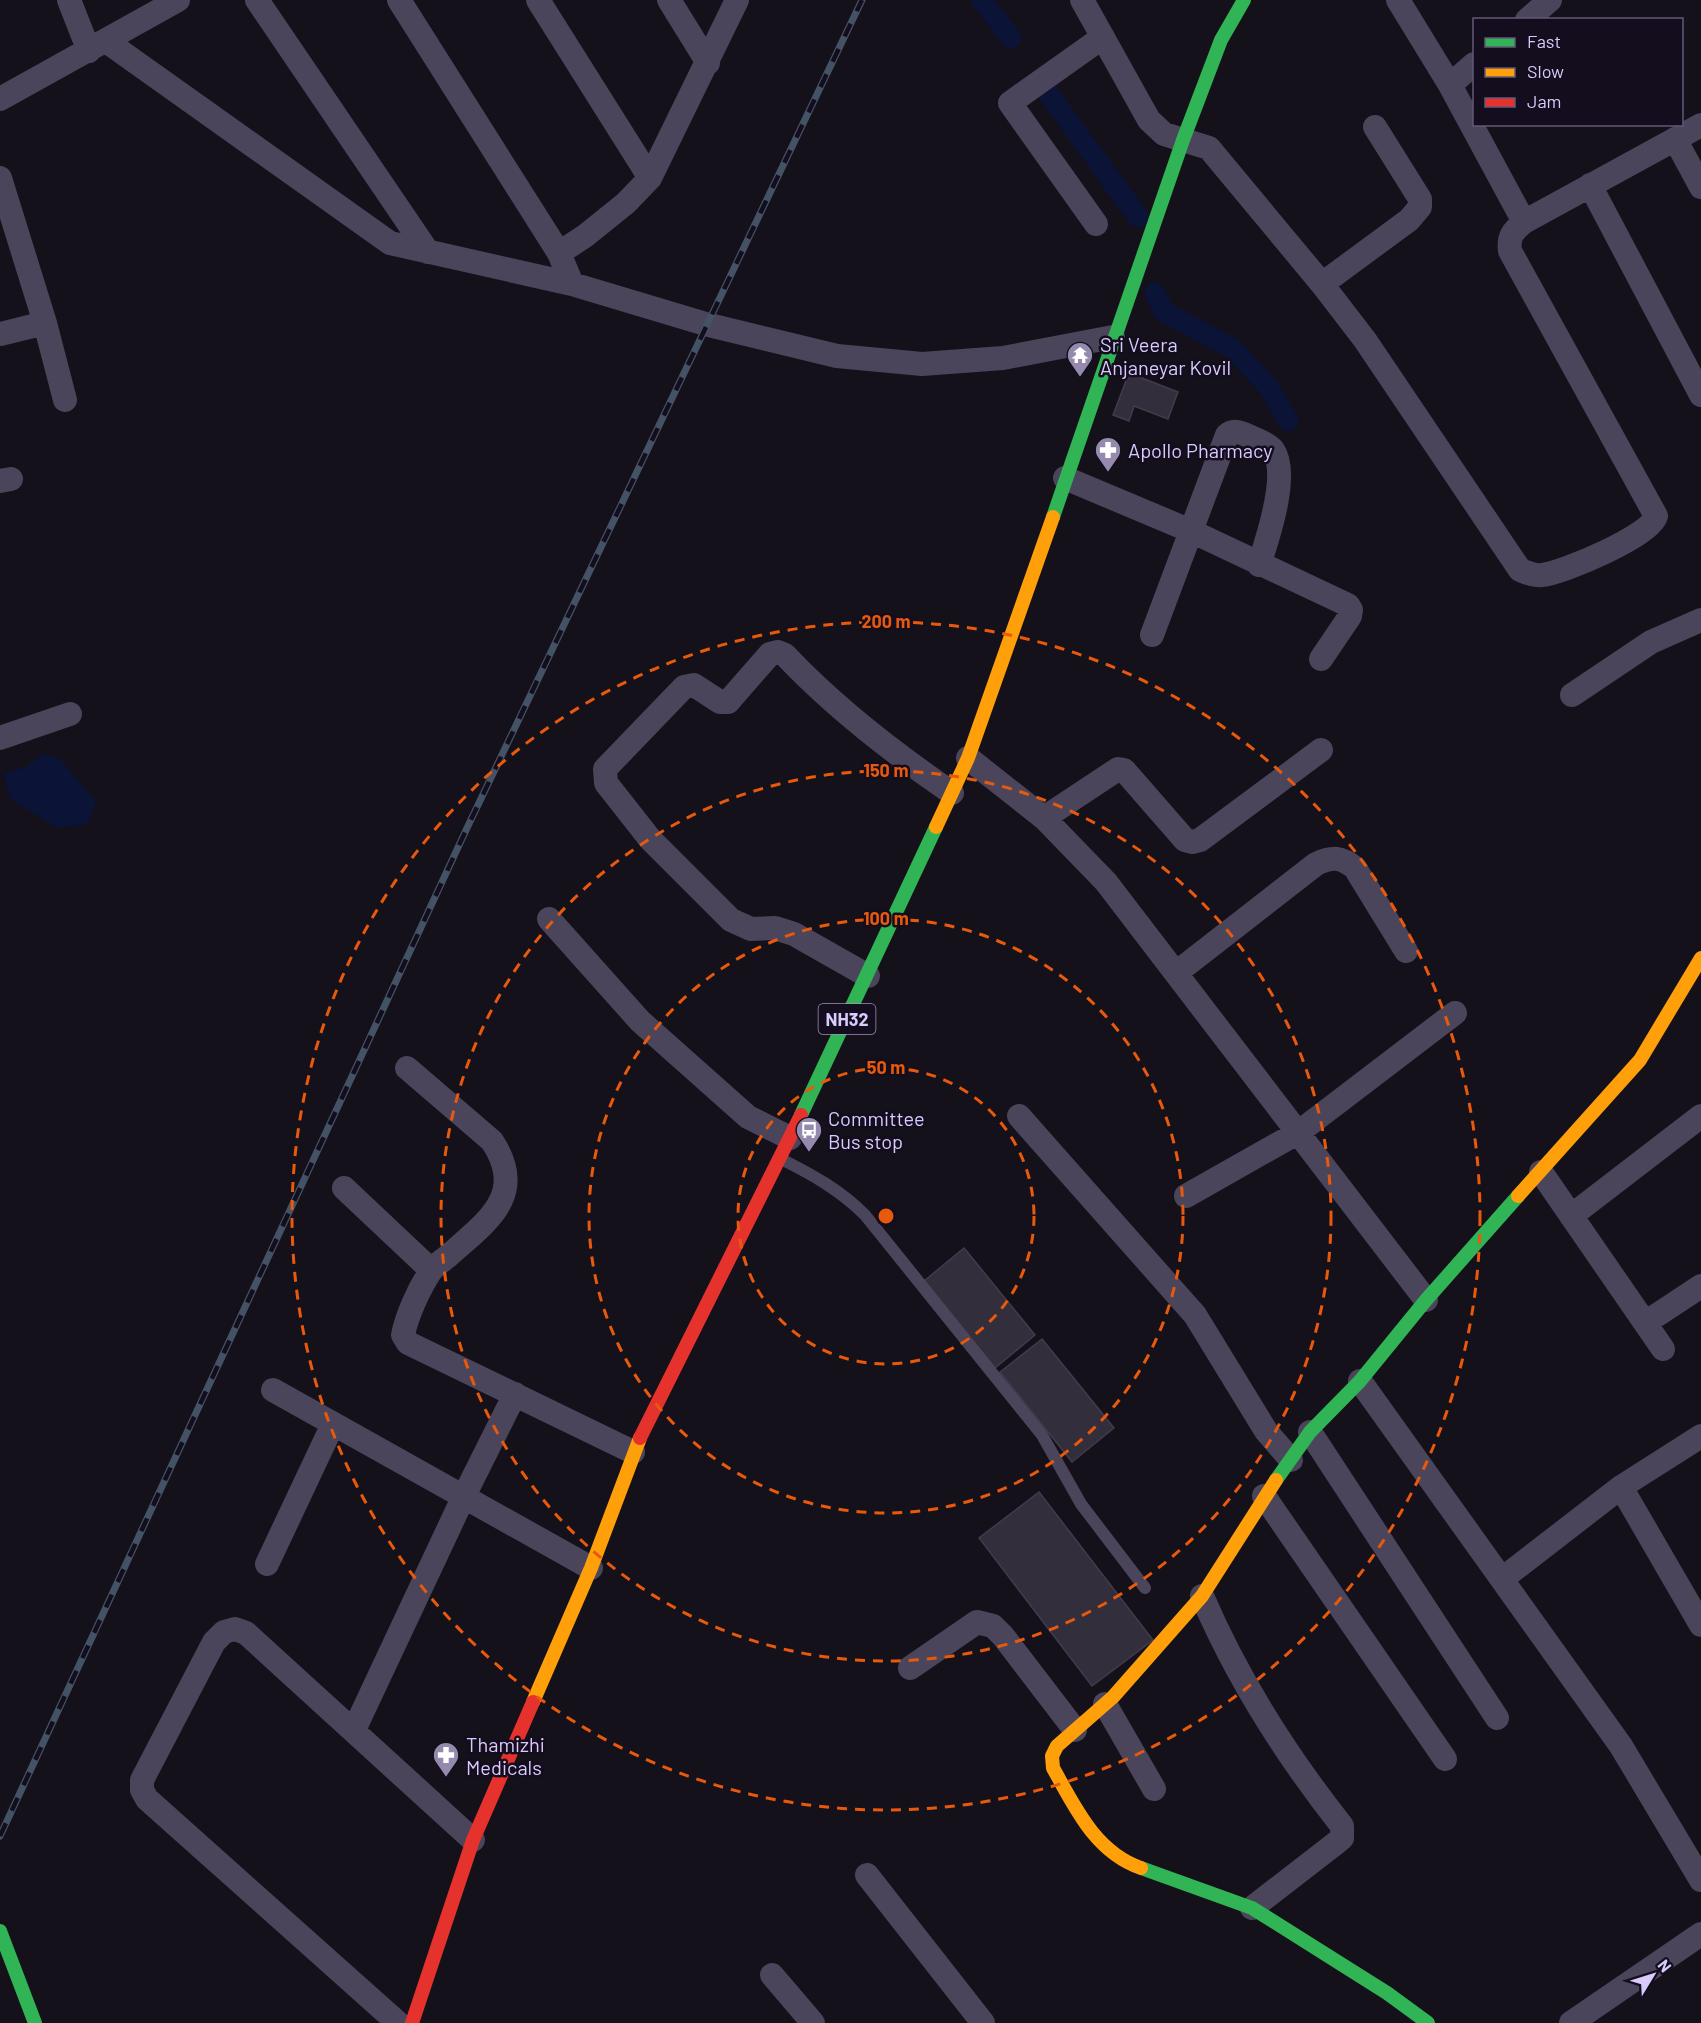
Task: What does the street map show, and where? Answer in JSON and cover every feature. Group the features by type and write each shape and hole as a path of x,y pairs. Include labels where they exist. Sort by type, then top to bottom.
{"main road":[{"name":"NH32","path":"412,2023 472,1840 591,1568 633,1452 785,1148 868,976 968,758 1020,616 1113,337 1183,140 1221,40 1244,0"},
{"path":"1428,2023 1387,1993 1252,1908 1129,1864 1089,1832 1053,1768 1052,1756 1057,1746 1105,1704 1202,1596 1264,1496 1310,1432 1360,1381 1426,1300 1640,1060 1695,987 1701,957"},
{"path":"0,1931 35,2023"}],"street":[{"path":"69,0 98,46 390,243 572,284 709,325 837,356 933,363 1002,357 1113,337"},
{"path":"0,99 178,0"},
{"path":"257,0 428,252"},
{"path":"399,0 559,253 572,284"},
{"path":"538,0 650,178"},
{"path":"669,0 708,63"},
{"path":"559,253 585,236 626,203 650,178 737,0"},
{"path":"1082,0 1149,120 1164,134 1209,148 1322,284 1365,340 1520,570 1533,576 1545,575 1604,553 1651,525 1656,516 1510,251 1509,240 1512,232 1524,222 1701,125"},
{"path":"1398,0 1450,85 1524,222"},
{"path":"1096,224 1010,103 1104,37"},
{"path":"1450,85 1473,65"},
{"path":"1322,284 1417,214 1420,207 1420,199 1375,127"},
{"path":"1675,139 1701,187"},
{"path":"1590,185 1701,395"},
{"path":"2,191 45,323 65,400"},
{"path":"0,334 45,323"},
{"path":"1152,636 1227,435 1237,431 1266,444 1275,453 1279,484 1275,517 1259,565"},
{"path":"1065,478 1191,531 1350,607 1350,616 1321,659"},
{"path":"1572,695 1651,642 1701,620"},
{"path":"868,976 794,934 775,928 751,929 731,920 650,840 606,783 605,769 684,687 694,685 720,702 728,702 770,654 778,652 785,655 815,688 894,754 952,793"},
{"path":"0,738 70,714"},
{"path":"1044,818 1118,769 1124,770 1185,840 1193,842 1200,840 1321,750"},
{"path":"968,758 1044,818 1106,882 1426,1300"},
{"path":"1176,973 1316,864 1330,858 1343,859 1355,868 1406,951"},
{"path":"549,918 640,1021 785,1148"},
{"path":"1186,1196 1299,1132 1455,1013"},
{"path":"407,1068 492,1141 499,1151 507,1184 506,1194 495,1211 431,1270 406,1323 403,1335 408,1343 633,1452"},
{"path":"1019,1116 1195,1315 1270,1438 1291,1460"},
{"path":"1571,1216 1701,1116"},
{"path":"1541,1172 1664,1349"},
{"path":"344,1188 431,1270"},
{"path":"1645,1323 1701,1286"},
{"path":"1360,1381 1621,1746 1701,1881"},
{"path":"273,1390 591,1568"},
{"path":"354,1730 463,1498 515,1394"},
{"path":"267,1564 333,1424"},
{"path":"1310,1432 1497,1718"},
{"path":"1502,1579 1621,1488 1701,1436"},
{"path":"1621,1488 1701,1625"},
{"path":"1264,1496 1445,1758"},
{"path":"1202,1596 1245,1685 1298,1770 1342,1826 1343,1832 1336,1843 1252,1908"},
{"path":"910,1668 977,1622 985,1622 1003,1636 1075,1730"},
{"path":"398,2023 147,1799 142,1790 142,1780 214,1642 224,1632 235,1629 246,1633 472,1840"},
{"path":"1105,1704 1154,1789"},
{"path":"867,1875 983,2023"},
{"path":"1571,2023 1701,1934"},
{"path":"772,1975 813,2023"}],"lane":[{"path":"785,1148 846,1196 879,1231 1042,1435 1081,1504 1145,1588"}],"water":[{"path":"42,754 59,758 96,801 88,824 56,828 10,798 4,773 26,767"}],"building":[{"path":"1129,373 1178,392 1168,419 1134,406 1129,421 1113,415"},
{"path":"964,1248 1035,1335 995,1368 924,1281"},
{"path":"1042,1339 1114,1428 1072,1462 1000,1372"},
{"path":"1039,1492 1153,1640 1092,1686 979,1538"}],"waterway":[{"path":"982,0 1011,38"},
{"path":"1046,90 1138,217"},
{"path":"1155,293 1164,312 1232,348 1268,386 1288,421"}],"railway":[{"path":"0,1836 467,828 862,0"}],"traffic: fast":[{"path":"1053,517 1183,140 1221,40 1244,0"},
{"path":"801,1115 936,827"},
{"path":"1276,1480 1310,1432 1360,1381 1426,1300 1518,1196"},
{"path":"1141,1868 1252,1908 1387,1993 1428,2023"},
{"path":"0,1931 35,2023"}],"traffic: slow":[{"path":"936,827 968,758 1053,517"},
{"path":"1518,1196 1640,1060 1701,958"},
{"path":"533,1702 591,1568 640,1438"},
{"path":"1141,1868 1111,1851 1088,1827 1053,1768 1052,1756 1057,1746 1113,1697 1202,1596 1276,1480"}],"traffic: jam":[{"path":"640,1438 801,1115"},
{"path":"412,2023 473,1840 533,1702"}],"place":[{"name":"Sri Veera Anjaneyar Kovil","path":"1080,378"},
{"name":"Apollo Pharmacy","path":"1108,473"},
{"name":"Committee Bus stop","path":"809,1153"},
{"name":"Thamizhi Medicals","path":"446,1778"}]}
